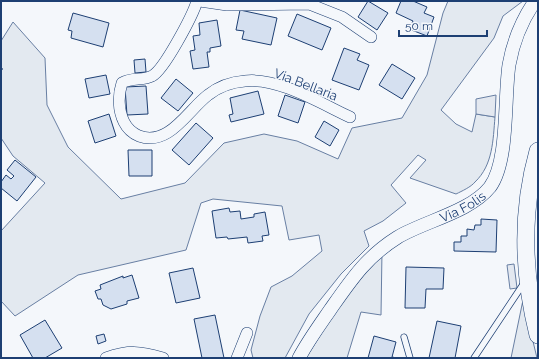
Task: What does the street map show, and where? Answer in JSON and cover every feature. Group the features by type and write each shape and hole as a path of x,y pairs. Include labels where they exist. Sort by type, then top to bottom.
{"main road":[{"path":"538,151 531,175 526,217 528,278 538,335"}],"street":[{"name":"Via Bellaria","path":"196,1 187,23 161,68 151,76 128,79 122,83 119,97 122,118 126,127 135,134 144,138 156,137 176,126 209,94 226,86 246,80 264,82 290,90 350,117"},
{"path":"200,1 227,5 308,4 342,17 371,38"},
{"name":"Via Folis","path":"299,358 309,340 357,271 371,256 398,237 469,204 490,187 498,170 509,65 518,32 535,1"},
{"path":"237,358 247,333"},
{"path":"106,358 123,352 145,353 163,358"}],"lane":[{"path":"474,358 528,278"},
{"path":"404,337 410,358"}],"shaded area":[{"path":"448,1 523,1 503,16 494,38 441,110 456,124 472,132 476,114 495,117 494,134 489,160 481,175 473,184 456,194 410,178 426,160 418,155 391,185 406,203 383,221 364,231 369,246 341,274 309,314 285,358 253,358 251,350 260,316 271,287 292,276 322,251 319,235 289,240 282,206 213,199 201,203 186,250 78,275 15,316 1,301 1,231 45,183 13,156 1,138 1,71 3,69 1,67 1,41 13,22 45,58 47,105 68,147 121,199 185,183 224,143 264,134 297,141 338,159 352,128 402,118 427,75 443,13"},
{"path":"496,95 495,117 476,114 476,99"},
{"path":"382,252 381,315 361,312 347,358 306,358 336,310"},
{"path":"514,264 517,288 510,289 507,265"},
{"path":"523,300 537,358 511,358"}],"building":[{"path":"368,1 388,13 377,30 358,17"},
{"path":"401,1 413,1 427,7 424,13 434,17 427,36 409,29 413,21 396,13"},
{"path":"240,10 277,18 271,45 242,39 244,31 236,30"},
{"path":"73,13 109,23 103,47 71,38 72,31 68,30"},
{"path":"297,14 331,28 322,50 288,36"},
{"path":"217,20 221,46 210,48 210,52 207,52 209,67 193,69 190,51 195,50 193,36 200,35 199,23"},
{"path":"344,48 360,54 357,60 369,65 359,90 332,80"},
{"path":"145,59 146,72 135,73 134,60"},
{"path":"392,64 415,78 402,99 379,85"},
{"path":"106,75 110,94 89,98 85,79"},
{"path":"176,79 193,93 178,111 161,98"},
{"path":"146,86 148,114 127,115 125,87"},
{"path":"258,91 264,114 231,122 229,115 233,114 230,98"},
{"path":"285,95 305,102 298,123 278,116"},
{"path":"109,114 116,136 95,143 88,121"},
{"path":"324,121 339,130 330,146 315,137"},
{"path":"196,123 213,138 189,165 172,150"},
{"path":"128,150 152,150 152,176 129,176"},
{"path":"15,160 36,177 17,201 1,188 1,182 6,175 11,179 14,176 7,170"},
{"path":"229,208 230,212 240,211 241,219 254,217 254,214 265,212 269,235 262,236 263,241 248,243 247,237 228,239 227,237 216,238 212,211"},
{"path":"481,219 497,220 496,252 454,251 454,242 461,242 461,236 467,236 467,229 474,230 475,225 481,225"},
{"path":"406,267 444,268 443,289 426,289 425,308 405,308"},
{"path":"193,268 200,298 176,303 169,273"},
{"path":"132,275 139,298 127,301 127,304 111,309 103,305 101,299 98,299 95,291 101,289 100,285 123,276 123,278"},
{"path":"215,315 224,358 202,358 194,319"},
{"path":"45,320 62,348 45,358 33,358 20,335"},
{"path":"437,321 461,326 455,358 429,358"},
{"path":"104,334 106,341 98,344 96,336"},
{"path":"374,336 396,342 392,357 397,358 368,358"}]}
